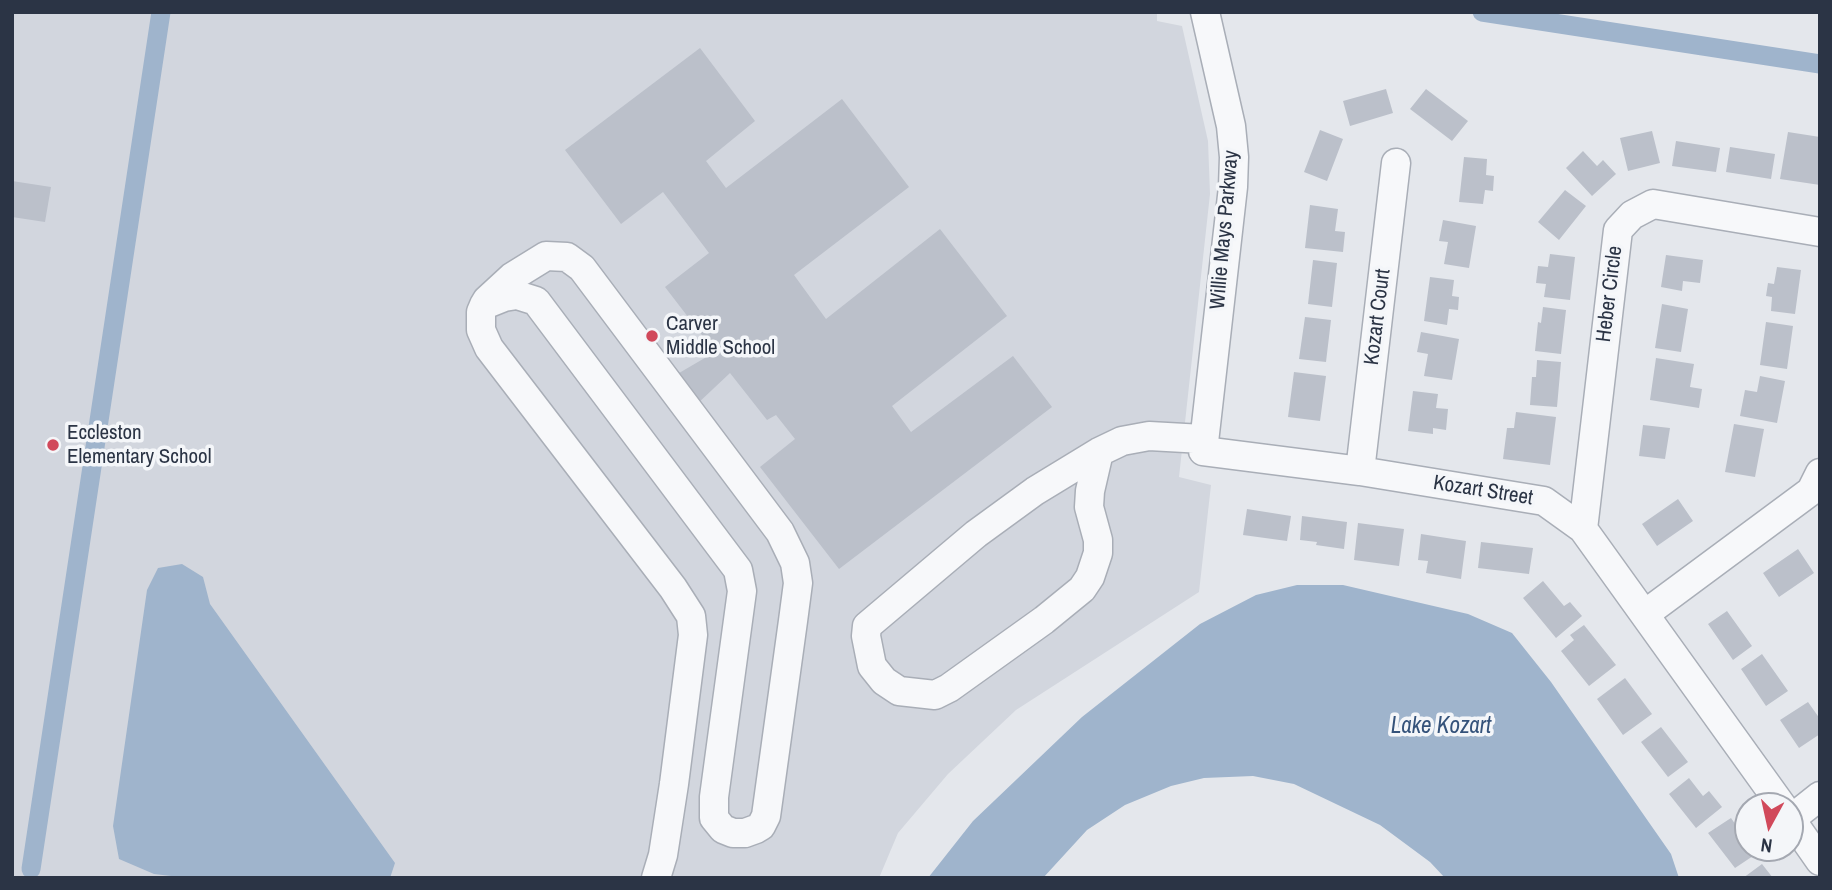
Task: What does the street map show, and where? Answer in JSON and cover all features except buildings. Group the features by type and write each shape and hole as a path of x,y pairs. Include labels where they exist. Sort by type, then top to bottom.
{"street":[{"name":"Willie Mays Parkway","path":"1203,445 1233,187 1234,157 1231,126 1205,12"},
{"name":"Kozart Court","path":"1360,471 1396,163"},
{"name":"Heber Circle","path":"1583,529 1618,230 1632,215 1653,204 1820,232"},
{"path":"484,305 517,295 536,301 738,570 742,591 714,797 714,818 723,829 733,833 756,829 761,826 766,816 793,621 797,583 795,563 789,547 582,268 567,257 554,255 539,258 512,277 487,300 484,305 481,312 481,330 489,348 673,588 691,616 693,635 674,784 663,855 656,878"},
{"name":"Kozart Street","path":"1089,507 1098,540 1098,553 1090,577 1082,589 1044,620 949,688 935,695 899,691 884,681 872,666 866,636 867,626 976,534 1099,452 1122,441 1149,436 1544,501 1583,529 1772,792"},
{"path":"1045,486 1089,507 1099,452"},
{"path":"1645,614 1811,491 1820,473"},
{"path":"1804,808 1820,796"},
{"path":"1804,838 1820,861"}],"shaded area":[{"name":"Carver Middle School","path":"12,12 1157,12 1157,21 1182,26 1208,141 1210,194 1179,477 1211,485 1199,592 1016,710 948,774 898,833 879,878 12,878"}],"water":[{"path":"182,564 203,577 210,604 395,863 390,878 188,878 154,874 119,859 113,826 147,590 158,568"},
{"name":"Lake Kozart","path":"1297,585 1343,585 1468,614 1512,633 1551,682 1671,854 1679,878 1445,878 1430,862 1380,825 1294,784 1253,776 1204,778 1171,786 1125,805 1087,830 1043,878 928,878 973,821 1082,717 1200,624 1256,595"}],"waterway":[{"path":"31,869 161,12"},
{"path":"1482,12 1820,64"}],"place":[{"name":"Carver Middle School","path":"652,336"},
{"name":"Eccleston Elementary School","path":"53,445"}]}
